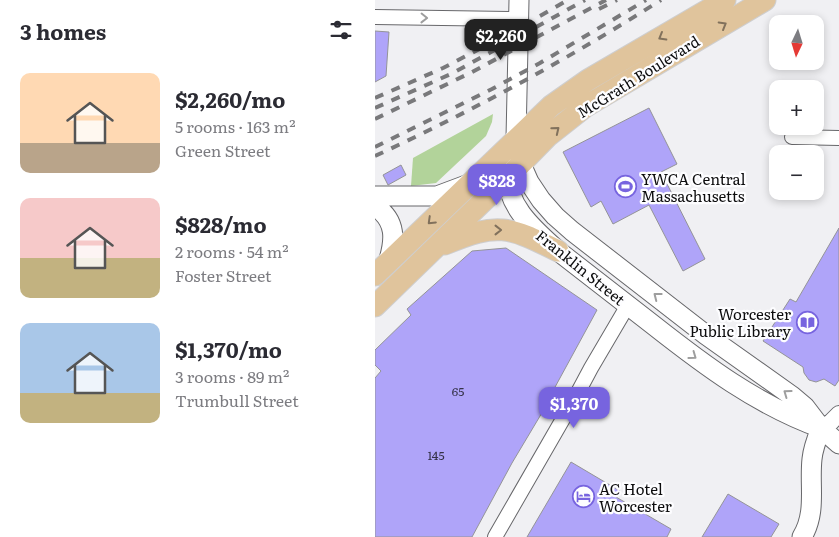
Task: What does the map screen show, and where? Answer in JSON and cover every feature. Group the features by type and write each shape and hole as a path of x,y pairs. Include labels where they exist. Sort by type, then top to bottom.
{"main road":[{"name":"McGrath Boulevard","path":"381,269 551,106 573,90 725,0"},
{"name":"McGrath Boulevard","path":"375,306 548,136 586,106 765,0"},
{"path":"516,138 518,9"},
{"name":"Franklin Street","path":"516,138 521,164 533,188 555,216 706,334 792,396 805,407 821,428 839,444"},
{"name":"Franklin Street","path":"516,138 510,153 506,179 512,198 526,221 558,251 725,379 778,411 821,428"},
{"path":"375,196 437,196 472,182"},
{"path":"375,206 383,212 393,234 393,246 381,269"},
{"path":"435,248 480,231 497,229 524,234 558,251"},
{"path":"802,537 811,516 813,489 811,461 821,428"}],"street":[{"path":"375,17 518,9"},
{"path":"792,137 839,138"},
{"path":"495,537 628,306"},
{"path":"821,428 839,414"}],"green space":[{"path":"493,114 486,136 436,183 411,186 413,158"}],"building":[{"path":"375,31 389,32 386,76 375,82"},
{"name":"YWCA Central Massachusetts","path":"649,108 677,164 661,172 705,259 683,271 649,205 613,224 601,201 591,207 563,152"},
{"path":"401,165 406,175 388,185 383,175"},
{"name":"Worcester Public Library","path":"839,228 839,380 835,386 824,379 816,382 809,380 804,373 803,367 763,341 790,299 796,302"},
{"path":"506,248 597,310 549,401 512,463 472,537 375,537 375,378 381,371 375,365 375,350 411,315 407,309 472,251"},
{"name":"AC Hotel Worcester","path":"571,462 620,491 616,497 671,529 667,537 527,537"},
{"path":"728,494 779,524 771,537 702,537"}],"railway":[{"path":"540,16 568,0"},
{"path":"375,108 453,73 585,0"},
{"path":"375,119 472,72 606,0"},
{"path":"599,9 617,0"},
{"path":"375,147 540,63 646,0"},
{"path":"375,156 521,82 661,0"},
{"path":"375,98 443,68 491,43"}],"place":[{"name":"YWCA Central Massachusetts","path":"625,187"},
{"name":"Worcester Public Library","path":"807,322"},
{"name":"AC Hotel Worcester","path":"583,497"}]}
